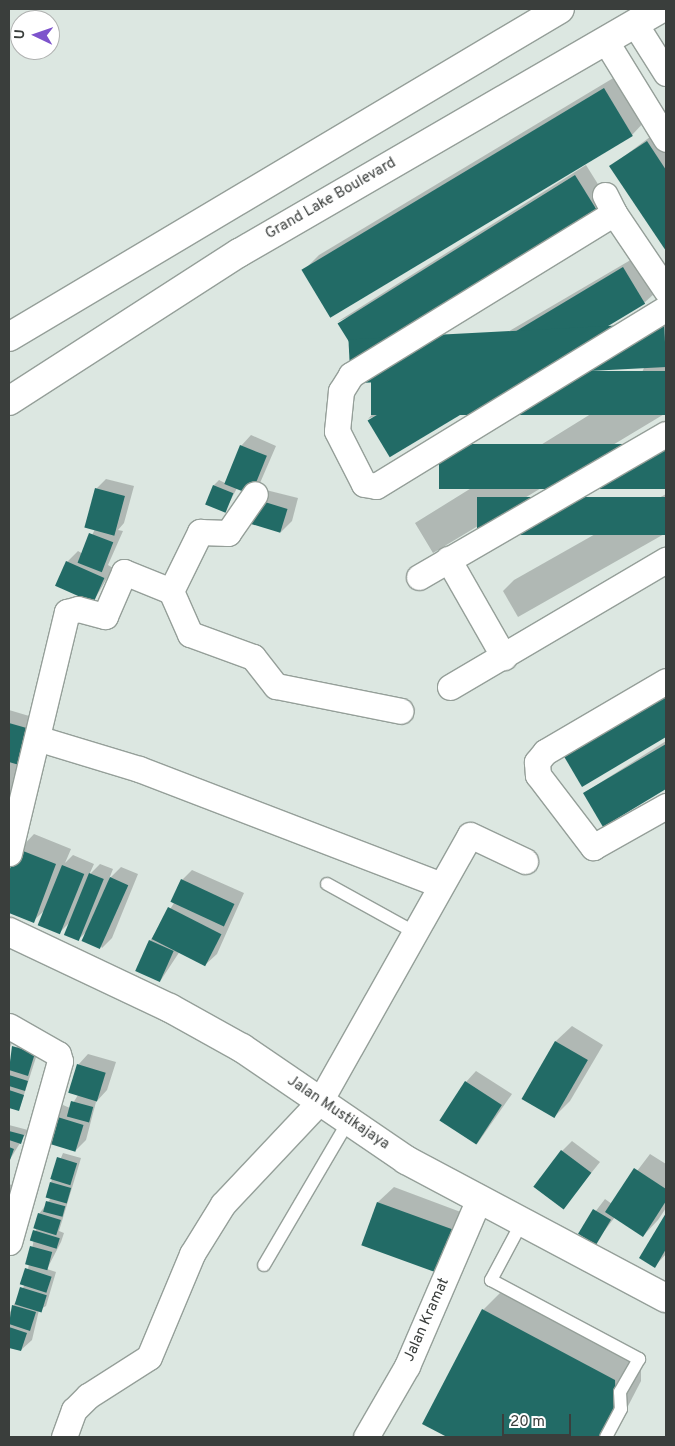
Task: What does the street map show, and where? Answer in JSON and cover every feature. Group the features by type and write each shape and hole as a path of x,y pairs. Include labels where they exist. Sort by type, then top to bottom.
{"street":[{"path":"9,337 560,9"},
{"name":"Grand Lake Boulevard","path":"9,401 239,253 660,9"},
{"path":"635,24 666,73"},
{"path":"605,40 666,139"},
{"path":"666,290 610,204 352,374 341,391 337,431 364,484 376,486 666,308"},
{"path":"419,577 666,434"},
{"path":"171,591 200,532 228,533 255,494"},
{"path":"448,560 504,657"},
{"path":"450,687 504,657 666,560"},
{"path":"9,853 40,739 67,612 78,609 105,616 124,572 171,591 190,634 254,657 276,686 401,711"},
{"path":"666,681 545,752 537,762 538,775 593,847 666,806"},
{"path":"40,739 139,768 440,884"},
{"path":"64,1437 74,1410 88,1396 149,1357 192,1254 222,1204 320,1101 412,930 470,836 525,861"},
{"name":"Jalan Mustikajaya","path":"9,932 170,1008 242,1048 406,1160 666,1298"},
{"path":"9,1026 58,1054 60,1061 9,1242"},
{"name":"Jalan Kramat","path":"366,1437 407,1366 479,1199"}],"lane":[{"path":"327,884 412,930"},
{"path":"264,1265 349,1120"},
{"path":"522,1222 491,1280 639,1359 620,1392 621,1409 606,1437"}],"building":[{"path":"604,88 633,136 330,318 301,270"},
{"path":"647,141 666,170 666,251 609,166"},
{"path":"575,175 596,209 359,357 338,323"},
{"path":"623,267 645,304 390,457 368,420"},
{"path":"664,323 666,367 351,383 348,340"},
{"path":"371,371 666,371 666,415 371,415"},
{"path":"439,444 666,444 666,489 439,489"},
{"path":"240,445 267,456 251,495 224,484"},
{"path":"213,485 233,493 226,513 205,504"},
{"path":"95,488 125,496 114,536 84,528"},
{"path":"477,497 666,497 666,535 477,535"},
{"path":"255,499 288,509 280,533 248,523"},
{"path":"89,533 113,542 102,572 78,563"},
{"path":"66,561 104,578 93,603 55,586"},
{"path":"666,691 666,737 582,787 562,753"},
{"path":"9,723 37,731 26,767 9,762"},
{"path":"666,744 666,789 603,827 583,793"},
{"path":"18,849 56,864 34,923 9,913 9,871"},
{"path":"62,865 84,874 60,934 38,925"},
{"path":"89,873 104,879 79,941 64,935"},
{"path":"110,877 128,885 100,949 82,941"},
{"path":"181,879 234,904 224,927 170,902"},
{"path":"168,907 221,934 205,966 152,939"},
{"path":"149,940 174,951 160,982 135,971"},
{"path":"555,1041 588,1060 554,1118 522,1099"},
{"path":"12,1046 35,1053 28,1076 9,1070"},
{"path":"77,1064 106,1073 97,1101 68,1093"},
{"path":"9,1075 28,1081 25,1091 9,1086"},
{"path":"465,1081 502,1105 476,1144 439,1120"},
{"path":"9,1090 24,1095 19,1111 9,1108"},
{"path":"71,1101 93,1107 89,1122 67,1116"},
{"path":"51,1115 84,1125 75,1152 43,1142"},
{"path":"9,1131 24,1135 21,1144 9,1140"},
{"path":"9,1147 14,1149 10,1160 9,1160"},
{"path":"561,1150 591,1173 564,1210 533,1187"},
{"path":"57,1157 77,1163 70,1185 50,1179"},
{"path":"634,1168 666,1189 666,1201 643,1237 605,1212"},
{"path":"50,1182 71,1188 67,1203 46,1197"},
{"path":"46,1201 65,1206 62,1217 43,1212"},
{"path":"377,1202 452,1229 436,1273 361,1245"},
{"path":"593,1209 611,1220 596,1245 578,1234"},
{"path":"38,1213 61,1220 56,1235 33,1228"},
{"path":"666,1213 666,1249 655,1268 639,1258"},
{"path":"33,1230 60,1238 57,1249 30,1241"},
{"path":"30,1246 52,1252 47,1270 25,1264"},
{"path":"25,1268 52,1277 46,1293 20,1284"},
{"path":"20,1287 47,1295 42,1312 15,1304"},
{"path":"12,1305 36,1312 30,1331 9,1324"},
{"path":"482,1309 615,1380 616,1408 601,1437 447,1437 422,1424"},
{"path":"9,1327 27,1333 21,1351 9,1348"}]}
